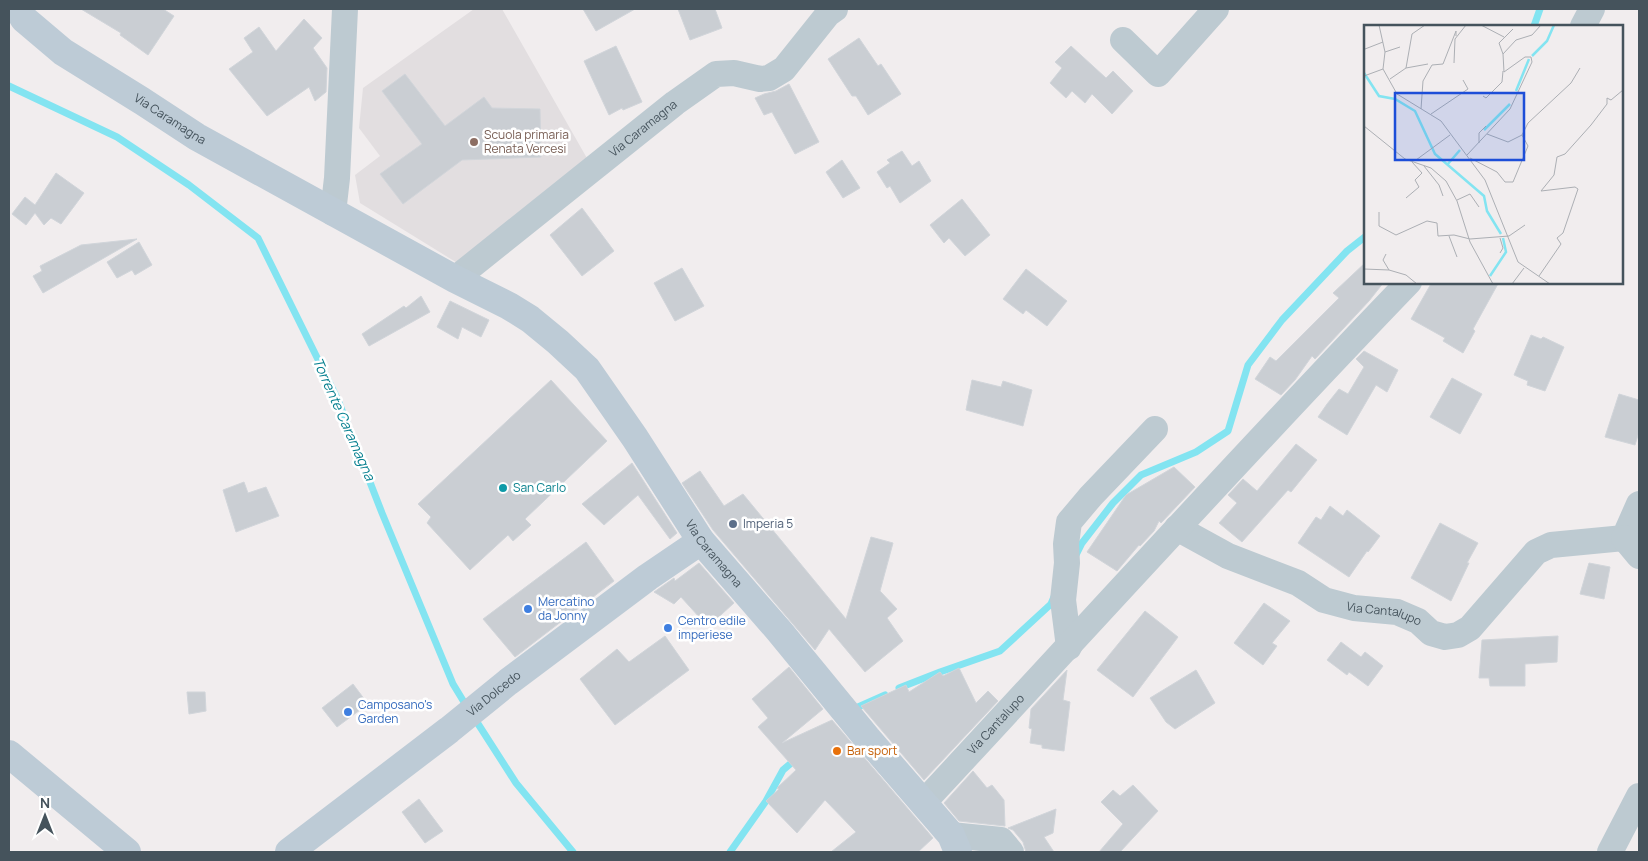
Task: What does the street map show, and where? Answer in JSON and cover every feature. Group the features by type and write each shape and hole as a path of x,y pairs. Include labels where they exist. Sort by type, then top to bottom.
{"street":[{"name":"Via Caramagna","path":"18,9 24,19 63,52 142,100 197,137 530,319 586,369 635,438 701,540 924,802 955,844"},
{"path":"333,212 337,178 345,9"},
{"name":"Via Caramagna","path":"454,279 668,109 716,74 734,73 760,79 769,78 784,69 828,14 835,9"},
{"path":"1122,40 1158,74 1216,9"},
{"path":"1584,25 1592,9"},
{"name":"Via Cantalupo","path":"924,802 1406,284"},
{"path":"1069,647 1063,600 1069,522 1155,429"},
{"name":"Via Cantalupo","path":"1178,528 1228,556 1298,584 1324,600 1354,608 1397,612 1418,621 1431,633 1445,637 1458,635 1470,628 1529,559 1543,547 1551,544 1632,547 1639,504"},
{"name":"Via Dolcedo","path":"289,852 449,730 508,682 648,577 701,540"},
{"path":"9,754 127,852"},
{"path":"1610,852 1639,796"},
{"path":"955,844 1001,840 1011,852"}],"shaded area":[{"name":"Scuola primaria Renata Vercesi","path":"474,9 502,9 588,160 459,264 360,203 355,175 380,156 359,128 363,88"}],"building":[{"path":"81,9 163,9 174,16 148,55 120,35 121,33"},
{"path":"583,9 635,9 596,31"},
{"path":"678,9 715,9 722,28 690,40"},
{"path":"304,19 322,38 313,48 327,68 326,92 315,101 309,87 267,116 229,69 253,52 244,38 259,27 276,51"},
{"path":"859,38 878,66 881,64 901,94 868,115 856,96 852,96 828,59"},
{"path":"616,46 642,102 623,110 622,108 609,115 584,61"},
{"path":"1071,46 1106,78 1113,71 1133,91 1112,114 1092,94 1085,103 1072,91 1066,98 1050,83 1062,68 1055,62"},
{"path":"405,74 445,126 484,97 492,108 540,109 541,157 462,160 403,204 380,174 422,144 382,91"},
{"path":"789,84 819,142 795,154 772,112 764,115 755,98 776,91"},
{"path":"902,151 912,166 919,161 931,181 900,203 890,186 887,188 877,172 890,163 887,160"},
{"path":"842,160 860,188 843,198 826,172"},
{"path":"56,173 84,193 61,224 51,218 44,225 35,213 26,225 12,214 25,197 35,205"},
{"path":"962,199 990,235 965,256 949,238 944,243 930,225"},
{"path":"582,208 614,251 582,276 550,235"},
{"path":"137,239 43,293 33,276 42,271 40,266 81,245"},
{"path":"139,242 152,265 135,275 132,270 117,278 107,262"},
{"path":"1364,264 1364,284 1382,284 1315,359 1312,356 1295,380 1281,395 1255,379 1270,357 1276,361 1339,298 1333,293"},
{"path":"682,268 704,306 675,321 654,283"},
{"path":"1026,269 1067,301 1047,326 1026,310 1023,314 1003,299"},
{"path":"1431,284 1498,284 1473,329 1475,331 1463,353 1443,341 1445,338 1411,319"},
{"path":"421,296 430,312 369,346 362,334 404,306 406,308"},
{"path":"450,301 489,320 481,337 462,327 458,339 437,327"},
{"path":"1531,335 1541,339 1543,337 1564,347 1545,391 1527,385 1528,381 1514,375"},
{"path":"1364,351 1398,370 1387,392 1376,385 1347,435 1318,417 1339,389 1348,394 1364,367 1356,359"},
{"path":"1452,378 1482,394 1460,434 1430,417"},
{"name":"San Carlo","path":"551,380 607,441 525,519 531,525 513,541 508,535 470,570 427,523 431,517 418,504"},
{"path":"972,380 1001,387 1003,381 1032,390 1023,426 966,410"},
{"path":"1619,394 1639,400 1639,432 1635,445 1605,437"},
{"path":"1296,444 1317,460 1291,492 1288,490 1242,542 1219,523 1237,503 1228,495 1243,479 1257,491"},
{"path":"632,463 677,533 670,539 638,495 604,525 582,504"},
{"path":"1174,467 1195,487 1161,523 1159,521 1154,531 1139,545 1117,571 1087,552 1126,495"},
{"path":"700,471 724,506 743,494 846,619 871,537 893,543 880,591 897,609 887,618 903,641 865,672 829,629 815,650 713,530 682,483"},
{"path":"244,482 248,493 266,487 279,516 236,532 223,490"},
{"path":"1330,506 1343,516 1347,510 1380,536 1349,577 1298,543 1316,517 1321,520"},
{"path":"1440,523 1478,543 1467,563 1469,563 1451,601 1411,578"},
{"path":"586,542 614,581 515,657 483,619"},
{"path":"699,563 734,603 711,624 700,618 681,597 674,604 654,592 674,578 675,581"},
{"path":"1589,563 1610,567 1604,599 1580,594"},
{"path":"1264,603 1290,621 1272,643 1277,646 1263,665 1234,643"},
{"path":"1145,611 1178,637 1133,697 1097,670"},
{"path":"665,636 689,670 615,725 580,679 617,649 629,662"},
{"path":"1558,636 1557,662 1525,664 1525,686 1490,686 1489,678 1479,678 1482,640"},
{"path":"1341,642 1361,657 1365,652 1383,666 1368,686 1349,672 1347,675 1327,660"},
{"path":"789,667 823,709 782,743 832,720 933,838 918,852 831,852 856,832 825,800 797,833 766,801 796,770 758,727 768,718 752,699"},
{"path":"959,668 976,703 988,691 998,701 924,780 861,706 906,685 909,692 940,672 943,676"},
{"path":"1067,670 1063,700 1070,702 1064,751 1042,748 1042,745 1030,743 1032,729 1029,728 1031,709"},
{"path":"1196,670 1215,703 1175,729 1166,722 1150,698"},
{"path":"353,684 368,704 337,727 322,708"},
{"path":"187,692 205,692 206,711 189,714"},
{"path":"973,771 987,788 992,785 1004,800 1005,826 959,821 944,803"},
{"path":"1133,785 1158,811 1120,852 1099,852 1123,824 1101,802 1113,790 1120,796"},
{"path":"419,799 443,831 425,843 402,812"},
{"path":"1056,809 1053,833 1044,837 1054,852 1026,852 1023,842 1013,830 1008,828"}],"waterway":[{"path":"1534,25 1540,9"},
{"name":"Torrente Caramagna","path":"9,86 117,137 189,185 258,238 338,400 382,513 453,684 467,707"},
{"path":"1075,557 1082,543 1113,503 1141,475 1196,452 1228,431 1248,365 1282,320 1347,251 1364,238"},
{"path":"899,688 1000,651 1051,604 1054,597"},
{"path":"853,712 858,707 885,695"},
{"name":"Torrente Caramagna","path":"473,716 516,783 573,852"},
{"path":"730,852 766,801 783,770 796,759"}],"place":[{"name":"Scuola primaria Renata Vercesi","path":"474,142"},
{"name":"San Carlo","path":"503,488"},
{"name":"Imperia 5","path":"733,524"},
{"name":"Mercatino da Jonny","path":"528,609"},
{"name":"Centro edile imperiese","path":"668,628"},
{"name":"Camposano's Garden","path":"348,712"},
{"name":"Bar sport","path":"837,751"}]}
